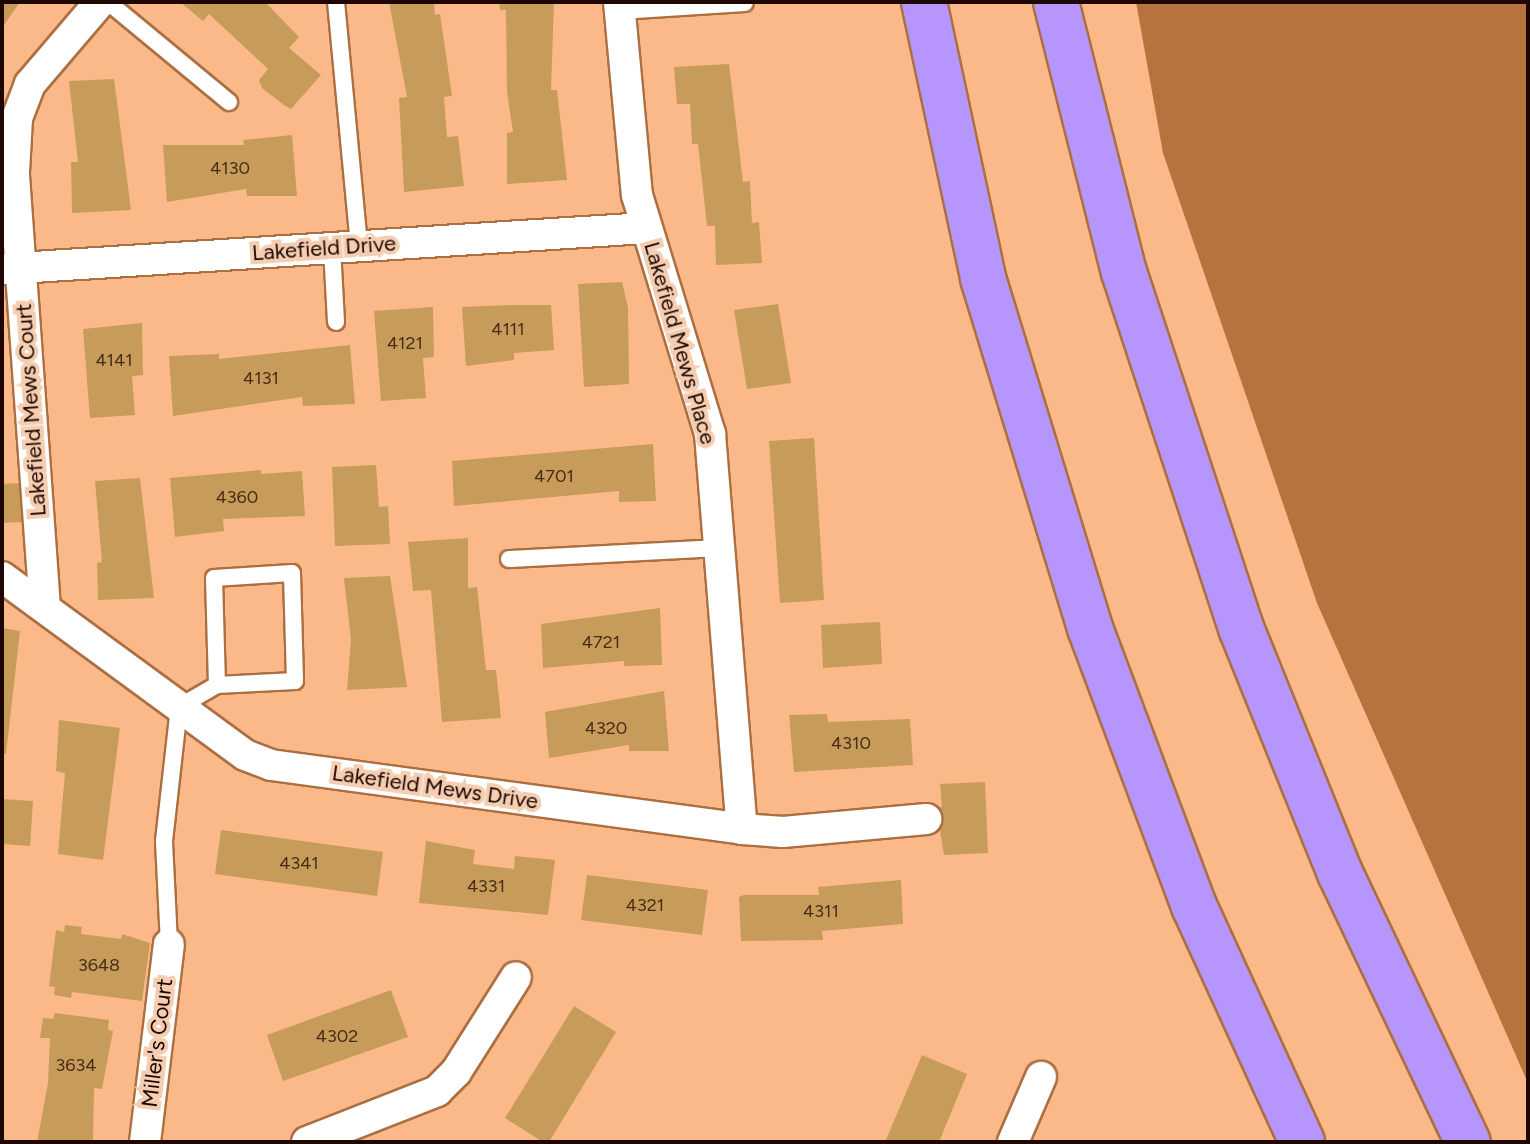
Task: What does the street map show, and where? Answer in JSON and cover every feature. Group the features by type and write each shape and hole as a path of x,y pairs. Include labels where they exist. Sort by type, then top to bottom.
{"highway":[{"path":"924,2 983,278 1090,628 1194,906 1302,1142"},
{"path":"1056,2 1124,272 1241,628 1340,873 1468,1142"}],"street":[{"name":"Lakefield Mews Court","path":"45,608 11,268 17,118 30,84 100,2"},
{"name":"Lakefield Mews Place","path":"620,7 637,195 710,434 742,829"},
{"name":"Lakefield Drive","path":"11,268 646,228"},
{"name":"Lakefield Mews Drive","path":"2,577 245,755 271,765 742,829 783,832 926,819"},
{"name":"Miller's Court","path":"145,1142 169,944"},
{"path":"307,1142 358,1133 437,1091 456,1072 516,977"},
{"path":"1013,1142 1041,1077"}],"lane":[{"path":"108,2 229,102"},
{"path":"336,2 346,247 336,322"},
{"path":"620,7 745,3"},
{"path":"509,559 721,548"},
{"path":"169,944 164,841 179,707 217,685 295,681 292,573 214,578 217,685"}],"shaded area":[{"path":"1136,2 1528,2 1528,1083 1317,603 1163,153"}],"building":[{"path":"2,2 20,2 2,28"},
{"path":"180,2 265,2 299,37 289,48 321,75 291,109 262,88 259,80 268,69 209,14 203,21"},
{"path":"389,2 434,2 435,15 440,14 452,96 444,97 447,137 458,136 464,186 404,192 399,98 407,97"},
{"path":"499,2 554,2 551,90 557,90 567,180 507,184 507,133 513,132 507,92 506,10 500,10"},
{"path":"729,64 743,182 750,181 752,223 759,222 762,263 716,265 715,226 707,226 698,144 692,144 690,104 677,104 674,67"},
{"path":"114,79 131,210 72,213 71,162 78,162 69,81"},
{"path":"292,135 297,196 247,196 246,189 167,202 163,145 244,145 243,140"},
{"path":"622,282 628,307 629,384 584,387 578,284"},
{"path":"778,304 791,383 747,389 734,310"},
{"path":"551,305 554,350 514,353 514,360 466,366 462,307"},
{"path":"433,307 434,357 423,358 426,398 381,401 374,311"},
{"path":"142,323 143,375 132,376 135,415 90,418 83,329"},
{"path":"350,345 355,404 303,406 302,397 173,416 169,356 219,354 219,359"},
{"path":"814,438 824,600 780,603 769,441"},
{"path":"653,444 656,501 619,502 619,491 454,506 452,461"},
{"path":"376,465 379,507 388,506 390,544 335,546 332,467"},
{"path":"261,470 261,474 302,471 305,516 223,519 224,531 175,537 170,478"},
{"path":"140,478 154,598 98,600 97,563 102,562 95,481"},
{"path":"21,483 22,522 2,523 2,484"},
{"path":"468,538 468,588 477,587 486,670 496,670 501,718 442,722 431,590 413,591 408,542"},
{"path":"390,576 407,687 347,690 351,640 344,578"},
{"path":"660,608 662,665 624,666 624,661 543,668 541,624"},
{"path":"880,622 882,664 823,668 821,625"},
{"path":"2,628 20,631 6,754 2,753"},
{"path":"664,691 669,751 629,751 629,745 549,758 545,712"},
{"path":"827,714 828,722 910,719 913,765 794,772 789,715"},
{"path":"59,720 120,728 103,860 58,854 65,773 56,771"},
{"path":"985,782 988,853 944,855 936,807 942,807 940,784"},
{"path":"2,799 33,801 30,846 2,844"},
{"path":"221,830 383,852 377,896 215,874"},
{"path":"426,841 475,850 473,864 514,869 515,856 555,860 548,915 419,903"},
{"path":"587,875 708,890 702,935 581,920"},
{"path":"901,880 903,924 822,931 823,940 741,941 739,897 744,895 819,895 818,887"},
{"path":"65,925 82,927 81,934 121,939 122,934 150,943 142,1001 72,992 71,998 54,995 55,987 49,986 56,930 64,932"},
{"path":"391,990 408,1037 283,1081 267,1035"},
{"path":"574,1006 616,1032 549,1142 543,1142 505,1118"},
{"path":"55,1013 109,1020 108,1030 113,1031 102,1089 94,1088 93,1142 37,1142 48,1083 50,1038 40,1038 43,1018 53,1019"},
{"path":"922,1055 967,1074 939,1142 885,1142"}]}
